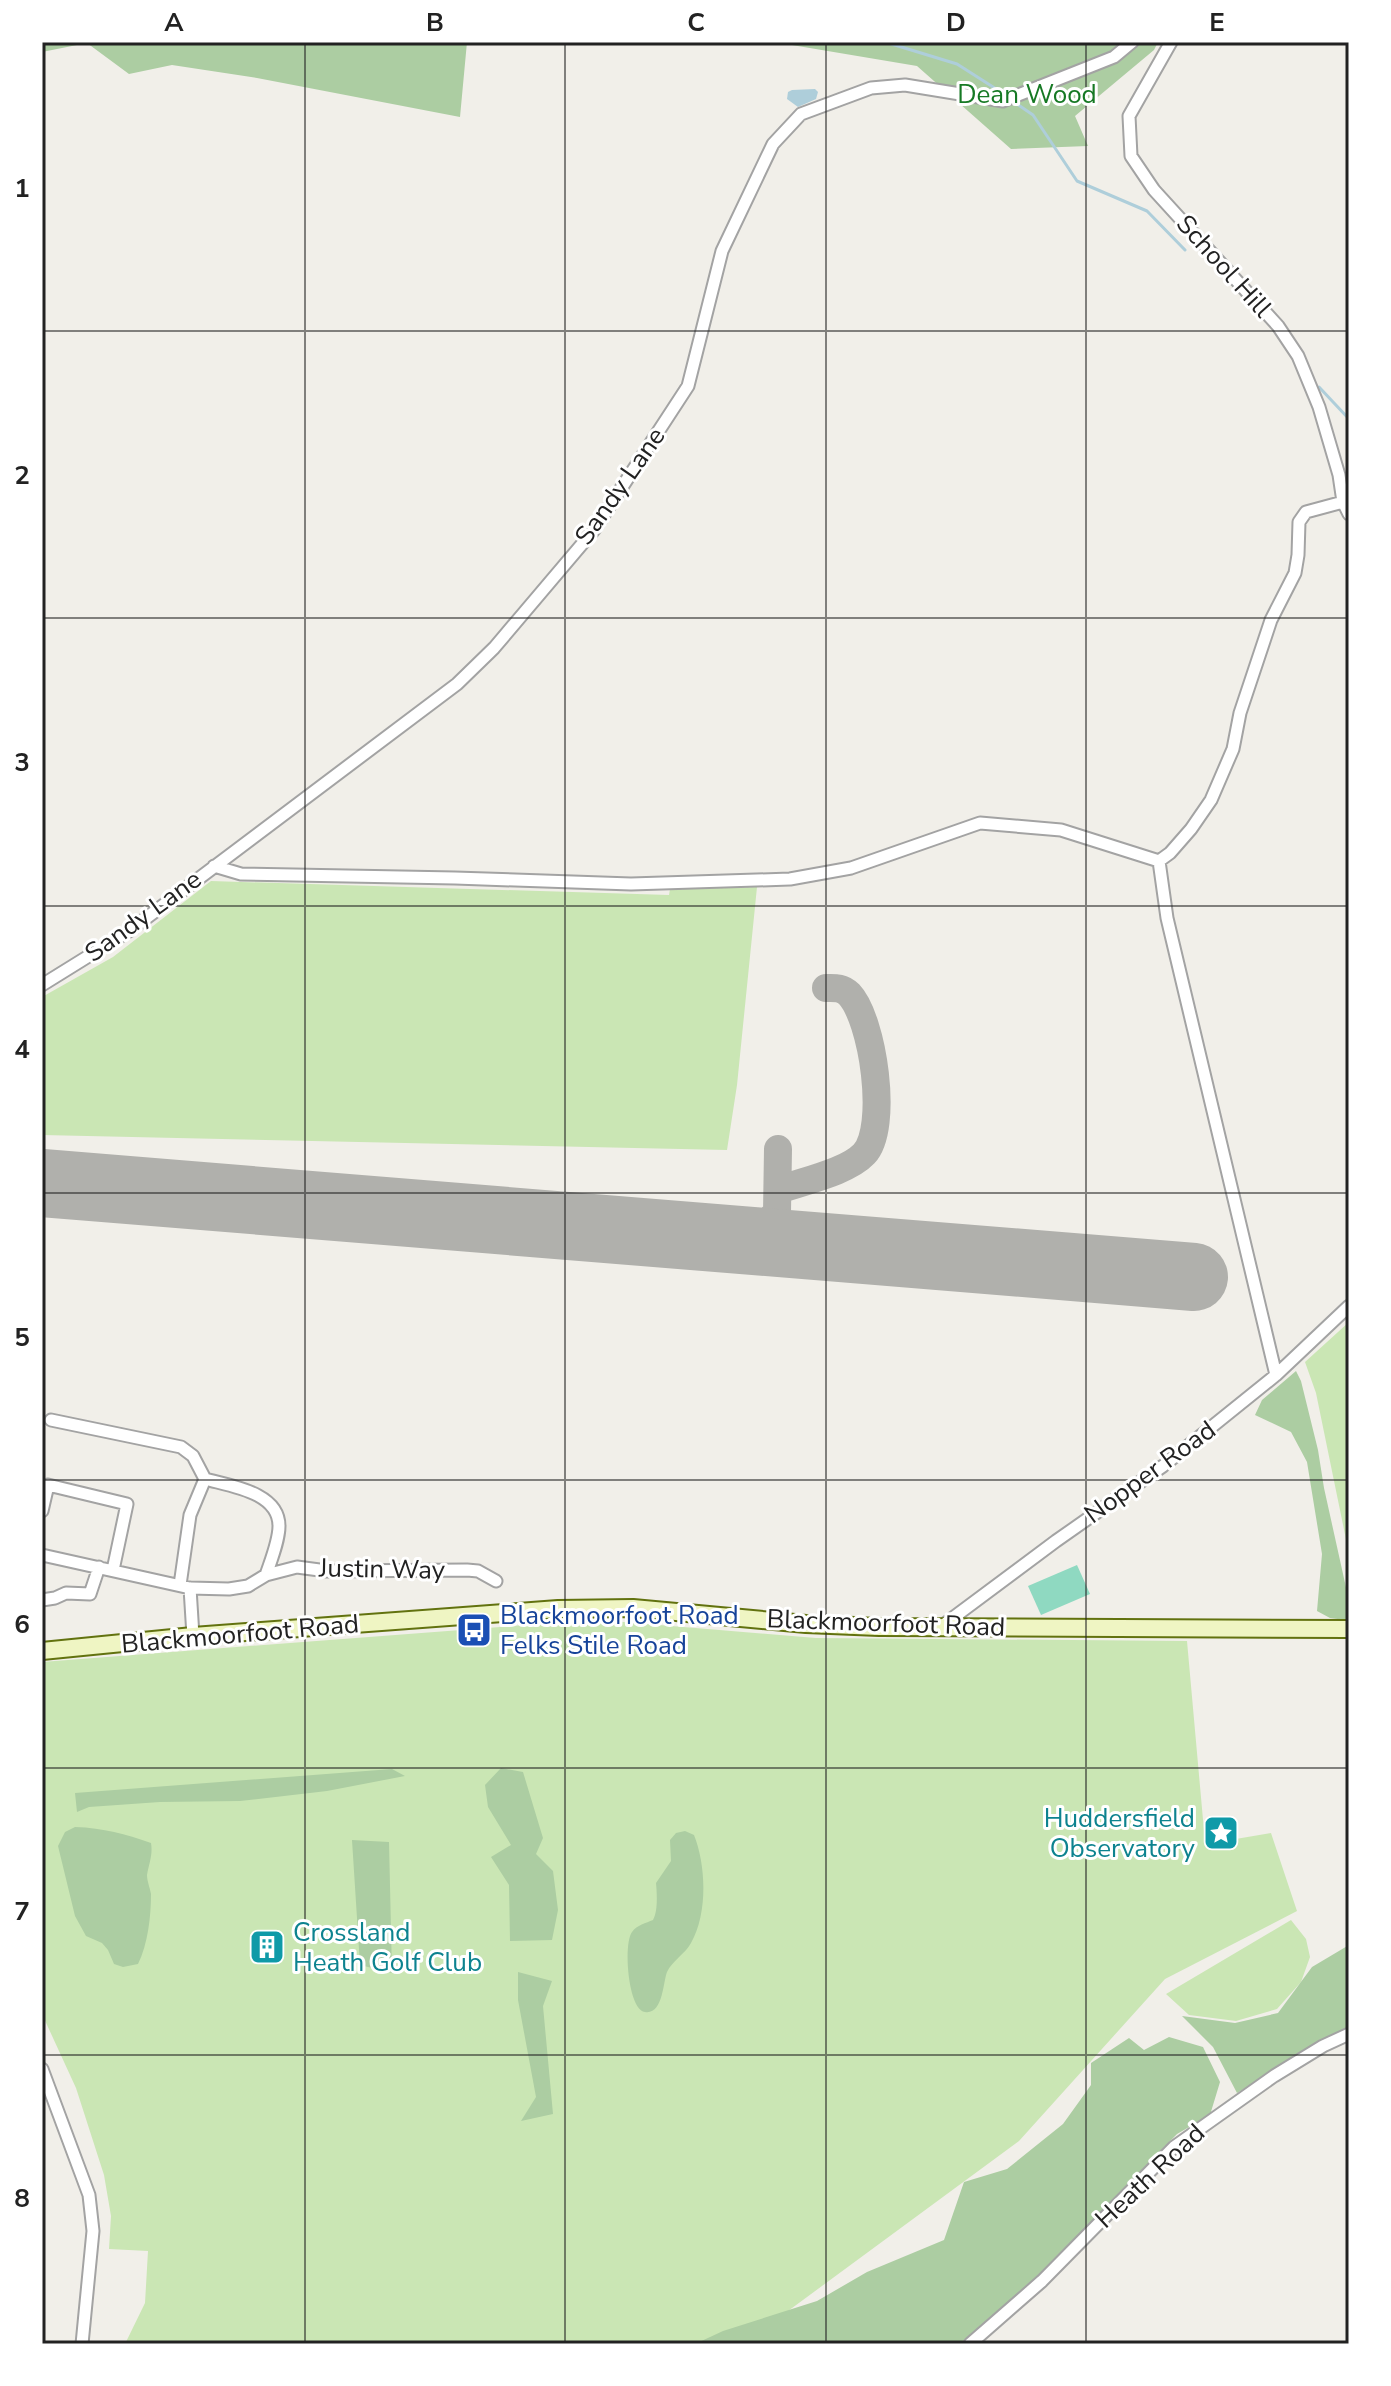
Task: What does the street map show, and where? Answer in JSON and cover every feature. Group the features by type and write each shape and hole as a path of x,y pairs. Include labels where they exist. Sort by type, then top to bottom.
{"street":[{"name":"Sandy Lane","path":"42,985 129,931 457,684 494,648 594,530 688,386 722,251 773,144 801,114 871,88 905,85 1003,101 1114,57 1132,42"},
{"name":"School Hill","path":"1171,42 1129,116 1131,156 1154,190 1278,326 1298,356 1319,407 1339,475 1343,502 1349,514"},
{"path":"1159,861 1191,829 1211,800 1233,749 1240,713 1271,620 1295,573 1299,522 1306,512 1343,502"},
{"path":"214,866 241,874 631,884 790,879 851,868 980,823 1061,830 1159,861"},
{"path":"1159,861 1165,907 1276,1375"},
{"name":"Nopper Road","path":"942,1626 1163,1466 1276,1375 1349,1306"},
{"path":"42,1555 185,1586 229,1589 248,1586 266,1575 280,1529 278,1514 267,1501 250,1491 205,1479 193,1456 181,1447 51,1420"},
{"path":"193,1636 185,1586 190,1515 205,1479"},
{"path":"42,1511 48,1485 127,1504 113,1570"},
{"path":"42,1600 66,1593 90,1594 99,1567"},
{"name":"Justin Way","path":"266,1575 297,1567 327,1571 467,1570 478,1571 496,1581"},
{"name":"Blackmoorfoot Road","path":"42,1651 193,1636 573,1608 633,1608 826,1625 1349,1629"},
{"name":"Heath Road","path":"970,2344 1042,2281 1174,2147 1274,2076 1349,2034"},
{"path":"42,2069 89,2195 93,2231 82,2344"}],"green space":[{"path":"42,42 467,42 460,117 172,65 129,74 87,43 42,52"},
{"name":"Dean Wood","path":"774,42 1158,42 1154,50 1075,116 1088,146 1011,149 917,66"},
{"path":"211,881 669,895 670,889 757,887 737,1085 727,1150 42,1135 42,997 113,957"},
{"path":"1349,1322 1349,1554 1316,1393 1305,1362"},
{"path":"1296,1371 1318,1450 1349,1601 1349,1617 1345,1620 1330,1618 1317,1611 1322,1554 1307,1462 1291,1432 1255,1415 1262,1400"},
{"path":"1077,1565 1090,1594 1041,1615 1028,1586"},
{"path":"600,1620 816,1638 1187,1641 1205,1842 1271,1833 1297,1911 1165,1979 1019,2141 788,2311 731,2344 125,2344 145,2303 148,2251 109,2249 111,2216 104,2175 76,2088 42,2014 42,1662 577,1621 598,1624"},
{"path":"501,1768 523,1772 543,1838 536,1854 553,1871 558,1910 552,1940 510,1941 509,1885 491,1857 511,1845 488,1807 485,1785"},
{"path":"392,1769 405,1776 327,1791 240,1801 160,1802 89,1807 77,1812 75,1793"},
{"path":"75,1827 114,1832 151,1843 147,1875 151,1894 150,1921 138,1964 123,1967 114,1964 108,1950 102,1943 86,1936 75,1916 58,1846 65,1832"},
{"path":"685,1831 694,1835 701,1860 703,1904 700,1918 691,1943 667,1972 659,2003 651,2012 645,2012 639,2008 631,1989 629,1939 636,1928 653,1920 656,1883 671,1861 670,1840 676,1833"},
{"path":"352,1840 389,1842 392,1973 360,1965"},
{"path":"1291,1920 1306,1939 1310,1957 1301,1982 1277,2009 1236,2021 1189,2015 1166,1994"},
{"path":"1349,1945 1349,2027 1237,2093 1213,2047 1182,2016 1235,2023 1278,2013 1312,1967"},
{"path":"518,1972 552,1981 543,2006 553,2114 521,2121 536,2097 518,2000"},
{"path":"1169,2037 1203,2047 1220,2082 1210,2115 1177,2134 1025,2289 959,2344 695,2344 723,2331 817,2301 867,2272 944,2240 964,2182 1007,2169 1063,2124 1091,2085 1091,2063 1129,2038 1144,2050"}],"water":[{"path":"815,89 818,92 816,99 798,107 787,99 788,92 792,90"}],"waterway":[{"path":"885,42 957,64 1004,94"},
{"path":"1017,104 1033,115 1077,181 1147,211 1185,250"},
{"path":"1319,387 1349,419"}],"taxiway":[{"path":"779,1190 847,1166 864,1154 872,1141 877,1099 865,1026 849,994 841,989 826,988"},
{"path":"724,1238 767,1223 777,1212 778,1149"}],"runway":[{"path":"42,1183 1194,1277"}],"place":[{"name":"Blackmoorfoot Road Felks Stile Road","path":"474,1630"},
{"name":"Huddersfield Observatory","path":"1221,1833"},
{"name":"Crossland Heath Golf Club","path":"267,1947"}]}
